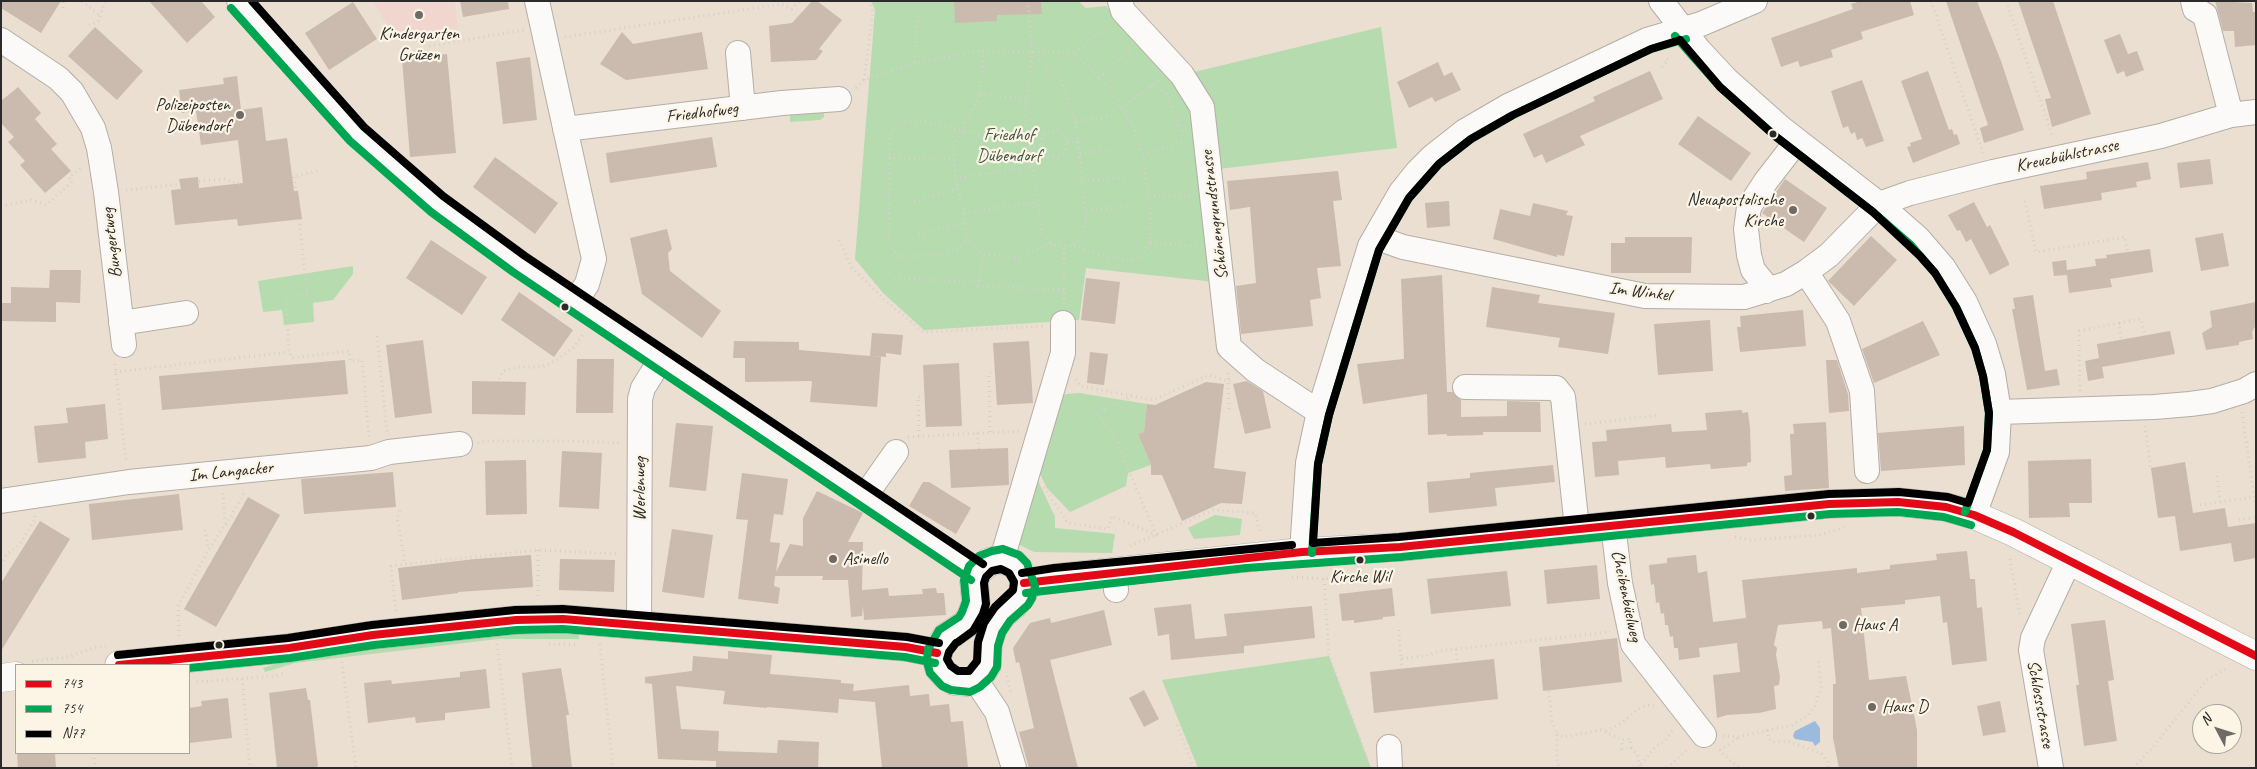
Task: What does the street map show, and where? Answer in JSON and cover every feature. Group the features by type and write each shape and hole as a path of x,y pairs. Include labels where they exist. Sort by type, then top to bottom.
{"main road":[{"path":"1024,583 1055,578 1115,582 1302,552 1400,547 1577,528 1875,501 1946,507 1974,515 2070,559 2244,660"},
{"path":"1002,560 1019,568 1024,583 1020,600 1003,614 993,628 988,644 986,666 975,679 960,682 948,678 939,668 937,653 946,637 966,624 971,616 976,603 974,582 977,572 989,562 1002,560"},
{"path":"129,664 289,648 373,634 516,620 563,619 906,647 937,653"},
{"path":"1,678 15,676"}],"street":[{"path":"239,1 326,101 393,167 478,236 977,572"},
{"path":"537,1 594,259 587,284 575,302"},
{"path":"1661,1 1727,80 1797,140 1879,204 1928,249 1943,267 1965,302 1984,344 1993,374 1999,412 1997,452 1974,515"},
{"path":"1302,552 1308,464 1319,412 1375,237 1401,192 1417,172 1432,157 1465,131 1508,106 1646,40 1701,24 1755,1"},
{"path":"2192,1 2195,9 2205,15 2231,115"},
{"name":"Schönengrundstrasse","path":"1121,6 1143,35 1182,75 1202,108 1230,348"},
{"name":"Bungertweg","path":"1,40 41,65 72,92 93,128 100,152 106,192 123,334"},
{"path":"738,53 743,108"},
{"name":"Friedhofweg","path":"565,129 743,108 839,99"},
{"name":"Kreuzbühlstrasse","path":"1879,204 1910,193 1989,173 2161,136 2231,115 2256,112"},
{"path":"1766,291 1762,281 1753,270 1749,255 1746,229 1749,207 1797,140"},
{"name":"Im Winkel","path":"1375,237 1404,247 1645,296 1744,297 1786,284 1806,272 1829,255 1879,204"},
{"path":"1806,272 1838,321 1862,391 1867,471"},
{"path":"123,334 186,312"},
{"path":"1002,560 1063,353 1063,324"},
{"path":"1230,348 1254,370 1319,412"},
{"name":"Werlenweg","path":"639,625 640,399 643,388 661,359"},
{"path":"1999,412 2154,407 2212,401 2244,391 2256,384"},
{"path":"1465,387 1556,388 1563,397 1577,528"},
{"name":"Im Langacker","path":"1,502 129,482 246,471 460,444"},
{"path":"865,496 899,444"},
{"name":"Cheibenbüelweg","path":"1612,525 1620,583 1633,644 1712,742"},
{"name":"Schlossstrasse","path":"2051,768 2031,650 2033,638 2070,559"},
{"path":"975,679 997,712 1014,768"}],"path":[{"path":"63,1 63,8"},
{"path":"82,1 100,16"},
{"path":"89,25 98,22 105,1"},
{"path":"429,46 781,4 792,9 800,1"},
{"path":"869,1 873,11 864,80 914,63 983,51 1075,53 1109,88 1133,126 1143,154 1149,197 1150,242 1143,255 1131,261 1100,255 1072,245 1064,246 1050,243 1019,258 984,254 967,240 964,213 955,178 954,145 980,94 983,51"},
{"path":"914,63 920,1"},
{"path":"1028,1 1032,52 1025,116 1043,234 1050,243"},
{"path":"1931,1 1989,173"},
{"path":"2006,1 2059,158"},
{"path":"1075,53 1121,6"},
{"path":"1099,78 1143,35"},
{"path":"1032,52 1061,81 1076,122 1086,224 1082,236 1072,245"},
{"path":"1662,66 1668,60 1664,57"},
{"path":"1122,108 1161,80"},
{"path":"1153,86 1166,92 1185,141 1186,150"},
{"path":"980,94 1027,100"},
{"path":"1076,122 1114,116"},
{"path":"967,240 960,248 945,254 900,257 893,250 889,240 889,158 891,134 898,124 904,122 929,122 995,138 1027,133"},
{"path":"1055,131 1063,135 1067,142 1063,154 1055,158 1044,153 1041,146 1043,137 1055,131"},
{"path":"1067,142 1078,141"},
{"path":"1143,154 1185,141"},
{"path":"1029,147 1041,146"},
{"path":"1080,154 1120,148"},
{"path":"1,206 31,200 46,204 72,182 69,177 100,152"},
{"path":"889,158 955,160"},
{"path":"955,178 1032,167"},
{"path":"296,191 293,177 321,170"},
{"path":"1083,181 1124,178"},
{"path":"198,182 226,179 235,183 243,183"},
{"path":"106,192 180,184"},
{"path":"1192,186 1194,204"},
{"path":"914,202 957,189"},
{"path":"1149,197 1193,195"},
{"path":"2025,201 2036,252 2125,237 2128,252"},
{"path":"964,213 1038,202"},
{"path":"1086,210 1130,206"},
{"path":"299,219 307,294 286,296 289,352 292,358 349,351 350,361 362,360 380,455"},
{"path":"919,234 965,222"},
{"path":"1150,242 1197,246 1196,237"},
{"path":"839,240 852,268 888,303 923,332 1063,324 1064,246"},
{"path":"984,254 978,286 1064,290"},
{"path":"894,279 979,281"},
{"path":"2081,409 2079,331 2141,319 2145,336"},
{"path":"2119,323 2121,340"},
{"path":"499,379 503,371 516,367 542,367 555,361 573,348 589,328"},
{"path":"123,334 114,353 129,482"},
{"path":"377,336 380,455"},
{"path":"1229,410 1230,348"},
{"path":"115,372 289,352"},
{"path":"1063,353 1080,386 1153,400 1209,375 1228,381"},
{"path":"990,432 989,373 994,371"},
{"path":"1131,395 1126,400 1097,413 1113,433 1156,535"},
{"path":"919,436 918,397 924,396"},
{"path":"2242,412 2256,511"},
{"path":"1566,427 1659,415"},
{"path":"2144,423 2151,468"},
{"path":"899,444 919,436 1028,430"},
{"path":"977,433 978,449"},
{"path":"460,444 486,441 568,441 640,444"},
{"path":"179,643 178,606 209,549 244,495 247,484 246,471"},
{"path":"222,472 225,525"},
{"path":"2217,476 2220,501"},
{"path":"1045,489 1068,523 1108,529 1112,516 1156,535"},
{"path":"2200,505 2254,497"},
{"path":"1,565 7,554 20,544 35,519 32,498"},
{"path":"1130,546 1213,510 1256,513 1260,535"},
{"path":"400,511 396,518 405,564"},
{"path":"2239,520 2256,517"},
{"path":"1733,537 1751,540 1820,535 1853,524"},
{"path":"205,530 209,549"},
{"path":"397,619 391,566 538,550 640,556"},
{"path":"538,550 538,607"},
{"path":"1324,578 1330,656 1368,758"},
{"path":"1399,630 1402,669"},
{"path":"1401,658 1456,649 1630,630"},
{"path":"497,644 512,768"},
{"path":"488,645 506,644"},
{"path":"542,644 581,645"},
{"path":"590,645 609,646"},
{"path":"1456,649 1457,662"},
{"path":"1667,768 1712,742 1792,725 1807,716 1815,706 1821,687 1818,658"},
{"path":"332,662 352,660"},
{"path":"2133,768 2152,748 2206,681 2244,660"},
{"path":"342,661 356,768"},
{"path":"602,666 613,768"},
{"path":"1005,667 1010,692"},
{"path":"190,682 274,676 294,670"},
{"path":"242,679 250,768"},
{"path":"1550,691 1552,722 1557,733 1557,762 1560,768"},
{"path":"1606,731 1622,723 1638,709 1647,705 1666,709 1670,692"},
{"path":"1639,767 1656,746 1665,741 1674,731 1673,724"},
{"path":"1178,725 1194,768"},
{"path":"1557,733 1564,737 1601,730 1622,740 1630,739 1631,748 1637,754 1639,767"},
{"path":"1767,730 1769,739 1773,742 1787,741 1821,753 1828,762 1828,768"},
{"path":"1712,742 1738,738"},
{"path":"1622,740 1622,749 1631,748"},
{"path":"1712,742 1739,768"},
{"path":"94,754 95,768"}],"shaded area":[{"name":"Kindergarten Grüzen","path":"373,1 455,1 458,28 394,37"}],"green space":[{"name":"Friedhof Dübendorf","path":"871,1 1078,1 1086,8 1106,6 1189,94 1215,282 1086,268 1079,320 924,330 883,293 855,259 875,10"},
{"path":"1381,27 1397,148 1210,170 1182,75"},
{"path":"790,104 820,108 824,112 824,117 820,120 790,122"},
{"path":"353,266 353,274 333,300 313,303 314,322 284,325 282,310 263,312 258,281"},
{"path":"1079,393 1147,404 1144,432 1138,434 1151,465 1128,473 1126,486 1070,512 1047,488 1036,466 1057,395"},
{"path":"1034,472 1055,517 1055,528 1115,534 1112,553 1034,552 1014,542"},
{"path":"1215,515 1242,519 1240,535 1194,539 1188,528"},
{"path":"579,632 579,639 498,639 295,663 265,672 263,668 294,658 497,633"},
{"path":"1329,656 1371,768 1198,768 1162,680"}],"water":[{"path":"1815,721 1820,728 1820,742 1815,746 1813,742 1795,739 1793,736 1795,731"}],"building":[{"path":"1,1 61,1 41,33 1,8"},
{"path":"149,1 201,1 215,17 187,43"},
{"path":"460,1 508,1 509,9 463,17"},
{"path":"812,1 817,1 842,20 819,49 823,51 816,60 771,62 769,26 792,23"},
{"path":"954,1 1041,1 1042,14 997,15 997,21 955,23"},
{"path":"1861,1 1910,1 1914,15 1861,32 1863,39 1831,50 1833,57 1800,67 1798,61 1781,67 1771,38 1853,9 1851,4"},
{"path":"1946,1 1977,1 2001,61 2024,130 1984,143 1980,128 1988,125"},
{"path":"2018,1 2053,1 2091,114 2052,127 2045,99 2051,98"},
{"path":"2215,1 2252,3 2253,12 2256,12 2256,45 2235,47 2234,31 2223,31"},
{"path":"353,2 377,39 329,70 305,33"},
{"path":"95,27 143,71 117,100 68,56"},
{"path":"622,32 633,44 702,32 708,69 626,80 600,64"},
{"path":"2120,34 2128,54 2137,51 2144,70 2126,77 2124,71 2117,74 2104,40"},
{"path":"447,54 456,153 410,157 402,59"},
{"path":"530,57 537,120 503,124 496,62"},
{"path":"1438,62 1444,76 1452,72 1461,90 1435,102 1432,97 1409,108 1397,82"},
{"path":"1650,71 1663,99 1580,136 1585,145 1546,163 1542,154 1534,158 1523,134 1595,101 1593,97"},
{"path":"1928,71 1949,130 1952,129 1954,135 1957,134 1960,144 1913,163 1907,147 1911,146 1910,143 1922,139 1901,81"},
{"path":"237,76 241,110 262,107 266,141 287,138 294,191 298,191 302,219 238,226 237,219 175,225 171,190 181,189 179,179 198,177 199,188 243,183 238,140 201,145 196,111 182,113 179,90 224,84 223,78"},
{"path":"1862,80 1884,141 1866,147 1862,138 1857,140 1855,132 1851,134 1848,126 1843,128 1831,91"},
{"path":"18,87 41,113 35,119 57,144 51,149 71,171 45,193 20,165 25,161 8,142 14,137 1,123 1,101"},
{"path":"1698,116 1751,153 1731,181 1678,144"},
{"path":"712,137 717,167 610,183 606,153"},
{"path":"495,157 558,203 535,234 473,187"},
{"path":"2210,159 2213,184 2180,188 2177,163"},
{"path":"2148,162 2151,179 2136,182 2137,187 2101,193 2102,200 2044,209 2040,186 2087,179 2086,172"},
{"path":"1338,171 1342,200 1333,201 1341,266 1317,268 1321,298 1310,300 1313,326 1241,334 1236,286 1256,283 1250,207 1230,210 1227,181"},
{"name":"Neuapostolische Kirche","path":"1785,179 1827,208 1804,242 1762,213"},
{"path":"1449,201 1450,226 1427,228 1425,203"},
{"path":"1974,202 1987,227 1990,225 2009,263 2009,265 1990,275 1971,239 1966,242 1960,230 1957,231 1948,215"},
{"path":"1533,203 1568,211 1566,215 1573,216 1564,256 1557,255 1557,257 1493,239 1500,209 1530,216"},
{"path":"667,229 672,249 668,253 670,271 721,311 702,338 642,294 630,238"},
{"path":"2223,233 2229,266 2201,271 2195,238"},
{"path":"1871,236 1897,260 1854,306 1828,281"},
{"path":"1625,237 1692,237 1691,273 1611,273 1611,243 1625,243"},
{"path":"431,240 487,277 462,315 406,278"},
{"path":"2150,249 2153,272 2110,279 2112,287 2069,293 2067,275 2054,276 2052,262 2066,260 2067,270 2096,266 2095,259 2107,258 2106,255"},
{"path":"50,270 81,270 80,303 56,302 56,322 1,321 1,303 11,303 11,287 49,288"},
{"path":"1442,275 1447,392 1453,392 1461,400 1461,417 1507,416 1507,401 1540,402 1541,432 1483,432 1483,435 1428,435 1427,394 1363,404 1357,364 1404,359 1401,279"},
{"path":"1086,278 1120,282 1115,324 1081,320"},
{"path":"1492,287 1540,295 1538,303 1615,313 1608,354 1558,347 1560,338 1486,327"},
{"path":"519,292 573,330 554,357 501,320"},
{"path":"2033,295 2045,371 2057,369 2060,385 2027,390 2012,309 2015,309 2013,298"},
{"path":"2256,302 2256,325 2252,332 2253,339 2239,342 2239,345 2206,350 2202,333 2212,327 2210,311"},
{"path":"1803,310 1806,346 1740,352 1737,327 1741,327 1740,316"},
{"path":"1710,320 1713,371 1658,375 1654,324"},
{"path":"1923,321 1940,355 1874,383 1862,349"},
{"path":"2170,331 2175,354 2102,367 2104,378 2088,381 2085,361 2099,358 2097,344"},
{"path":"872,333 903,335 901,355 886,353 886,357 871,356 881,357 877,407 810,402 812,381 745,382 745,358 733,358 734,341 799,342 799,350 870,356"},
{"path":"423,340 432,413 395,418 386,345"},
{"path":"1029,341 1033,403 997,405 993,343"},
{"path":"1090,352 1108,354 1104,385 1087,383"},
{"path":"577,359 614,359 613,413 576,413"},
{"path":"345,360 348,394 162,410 159,376"},
{"path":"1826,360 1837,360 1848,394 1849,411 1829,413"},
{"path":"959,363 962,426 926,427 923,365"},
{"path":"472,381 526,382 525,415 472,414"},
{"path":"1247,381 1263,391 1271,428 1245,434 1233,384"},
{"path":"1206,382 1224,384 1214,468 1246,472 1242,504 1221,503 1182,521 1162,475 1151,475 1151,465 1138,434 1144,432 1147,404 1155,405"},
{"path":"105,404 108,439 85,442 86,458 38,463 34,426 68,423 66,408"},
{"path":"1742,410 1742,413 1748,412 1750,428 1751,462 1747,463 1747,466 1711,469 1710,464 1666,468 1665,457 1618,461 1619,475 1595,477 1592,442 1607,441 1606,430 1671,424 1672,432 1707,430 1705,413"},
{"path":"1826,422 1829,488 1785,491 1784,476 1792,475 1790,434 1794,434 1793,424"},
{"path":"676,423 713,426 706,491 669,487"},
{"path":"1964,426 1965,465 1881,471 1878,433"},
{"path":"1008,448 1009,485 951,488 949,450"},
{"path":"562,451 602,453 599,509 559,507"},
{"path":"2091,459 2092,503 2069,503 2070,517 2029,518 2028,461"},
{"path":"526,460 527,514 486,515 485,461"},
{"path":"2185,462 2193,513 2225,508 2228,527 2256,523 2256,558 2234,562 2231,543 2180,551 2175,516 2158,518 2151,468"},
{"path":"1553,465 1555,482 1495,488 1497,506 1429,513 1427,482 1470,478 1470,473"},
{"path":"393,472 396,507 304,514 301,479"},
{"path":"742,473 788,479 783,515 774,514 770,542 780,543 776,572 790,544 803,546 803,518 817,491 863,513 848,542 863,542 862,590 888,588 889,596 923,594 922,589 936,588 937,593 944,593 946,615 864,620 863,606 862,616 851,617 848,580 822,580 823,576 775,576 774,586 780,588 778,604 738,599 748,520 736,519"},
{"path":"923,482 929,482 971,508 956,534 909,506"},
{"path":"179,494 183,530 92,540 89,504"},
{"path":"248,497 280,515 216,627 184,609"},
{"path":"40,521 70,539 1,651 1,583"},
{"path":"672,529 713,535 704,598 662,592"},
{"path":"1967,551 1970,579 1975,579 1977,608 1982,607 1987,661 1952,665 1947,622 1943,623 1940,596 1905,600 1905,604 1861,608 1869,680 1906,676 1917,730 1917,768 1839,768 1833,738 1833,684 1836,684 1831,628 1823,629 1822,621 1778,625 1774,645 1777,648 1776,655 1780,677 1779,685 1774,686 1776,709 1717,718 1713,675 1740,672 1737,643 1699,648 1700,657 1679,660 1678,648 1674,648 1673,636 1670,637 1668,625 1665,625 1664,613 1661,614 1659,602 1656,603 1654,584 1651,585 1649,565 1667,563 1667,558 1696,555 1698,573 1707,571 1713,622 1746,618 1742,580 1857,568 1857,573 1890,569 1890,565 1937,560 1936,554"},
{"path":"531,555 533,587 458,592 402,600 398,568"},
{"path":"560,559 615,560 614,592 559,590"},
{"path":"1597,565 1600,599 1547,604 1544,570"},
{"path":"1507,571 1511,606 1431,614 1427,579"},
{"path":"1392,588 1395,616 1354,623 1354,620 1342,621 1339,594"},
{"path":"1191,604 1195,639 1227,636 1224,614 1312,606 1315,638 1244,646 1244,653 1171,660 1169,634 1158,636 1154,608"},
{"path":"1104,610 1112,645 1050,660 1078,768 1029,768 1019,732 1034,728 1019,662 1016,663 1013,648 1030,623 1050,618 1051,623"},
{"path":"2105,620 2114,680 2108,681 2117,741 2084,746 2071,624"},
{"path":"1617,638 1622,682 1543,691 1539,647"},
{"path":"728,651 772,655 770,674 841,680 841,683 854,684 853,691 909,685 910,696 929,694 930,706 949,704 951,722 963,721 968,768 882,768 875,702 839,699 838,713 767,708 723,704 725,691 676,686 681,729 719,731 718,751 777,753 778,740 819,742 818,768 716,768 716,761 658,759 652,684 645,683 645,677 692,671 693,656 728,659"},
{"path":"1494,659 1498,699 1374,713 1370,672"},
{"path":"561,668 569,715 566,715 572,768 532,768 522,673"},
{"path":"486,669 490,708 445,713 445,720 416,723 415,717 368,723 364,683 391,680 392,684 460,677 460,672"},
{"path":"306,688 308,700 310,700 318,766 315,768 277,768 269,693"},
{"path":"1144,690 1159,719 1144,727 1129,698"},
{"path":"228,698 232,738 190,743 190,708 202,706 201,701"},
{"path":"2000,701 2006,732 1983,736 1977,706"},
{"path":"17,754 55,754 56,768 18,768"}],"transit line":[{"name":"N77","path":"252,1 364,127 443,196 525,256 983,564"},
{"name":"754","path":"231,8 350,141 431,212 513,272 971,580"},
{"name":"754","path":"1675,36 1720,87 1775,136 1873,212 1911,245 1935,273 1956,307 1975,348 1983,376 1989,413 1987,450 1965,512"},
{"name":"754","path":"1312,553 1318,464 1329,415 1379,250 1409,198 1439,164 1471,139 1513,115 1651,49 1686,39"},
{"name":"N77","path":"1680,40 1720,87 1775,136 1873,212 1920,256 1935,273 1956,307 1975,348 1983,376 1989,413 1987,450 1968,503 1948,497 1899,492 1829,494 1399,537 1313,543 1318,464 1329,415 1379,250 1409,198 1439,164 1471,139 1513,115 1651,49 1680,40"},
{"name":"743","path":"1024,583 1302,552 1400,547 1829,504 1898,502 1946,507 1974,515 2013,532 2256,656"},
{"name":"754","path":"1026,593 1246,568 1401,557 1830,514 1898,512 1944,517 1971,525"},
{"name":"N77","path":"1022,573 1054,568 1292,545"},
{"name":"754","path":"1003,549 1019,555 1027,563 1035,586 1032,598 1028,605 1010,621 1002,633 998,646 997,667 991,677 980,687 970,692 951,690 942,686 930,673 927,662 928,649 939,630 959,617 962,612 966,601 964,580 969,566 979,556 1003,549"},
{"name":"N77","path":"956,643 949,652 947,659 951,666 958,671 969,671 977,661 978,642 984,623 995,607 1013,590 1014,582 1009,573 1001,569 992,571 986,577 984,583 986,604 983,614 973,631 958,642"},
{"name":"N77","path":"118,655 288,638 372,625 515,610 563,609 907,637 939,643"},
{"name":"743","path":"129,664 289,648 373,635 516,620 563,619 906,647 937,653"},
{"name":"754","path":"190,668 290,658 374,645 517,630 563,629 905,657 935,663"}],"place":[{"name":"Kindergarten Grüzen","path":"419,15"},
{"name":"Polizeiposten Dübendorf","path":"240,115"},
{"name":"Neuapostolische Kirche","path":"1793,210"},
{"name":"Asinello","path":"833,559"},
{"name":"Kirche Wil","path":"1360,560"},
{"name":"Haus A","path":"1843,625"},
{"name":"Haus D","path":"1872,707"}]}
